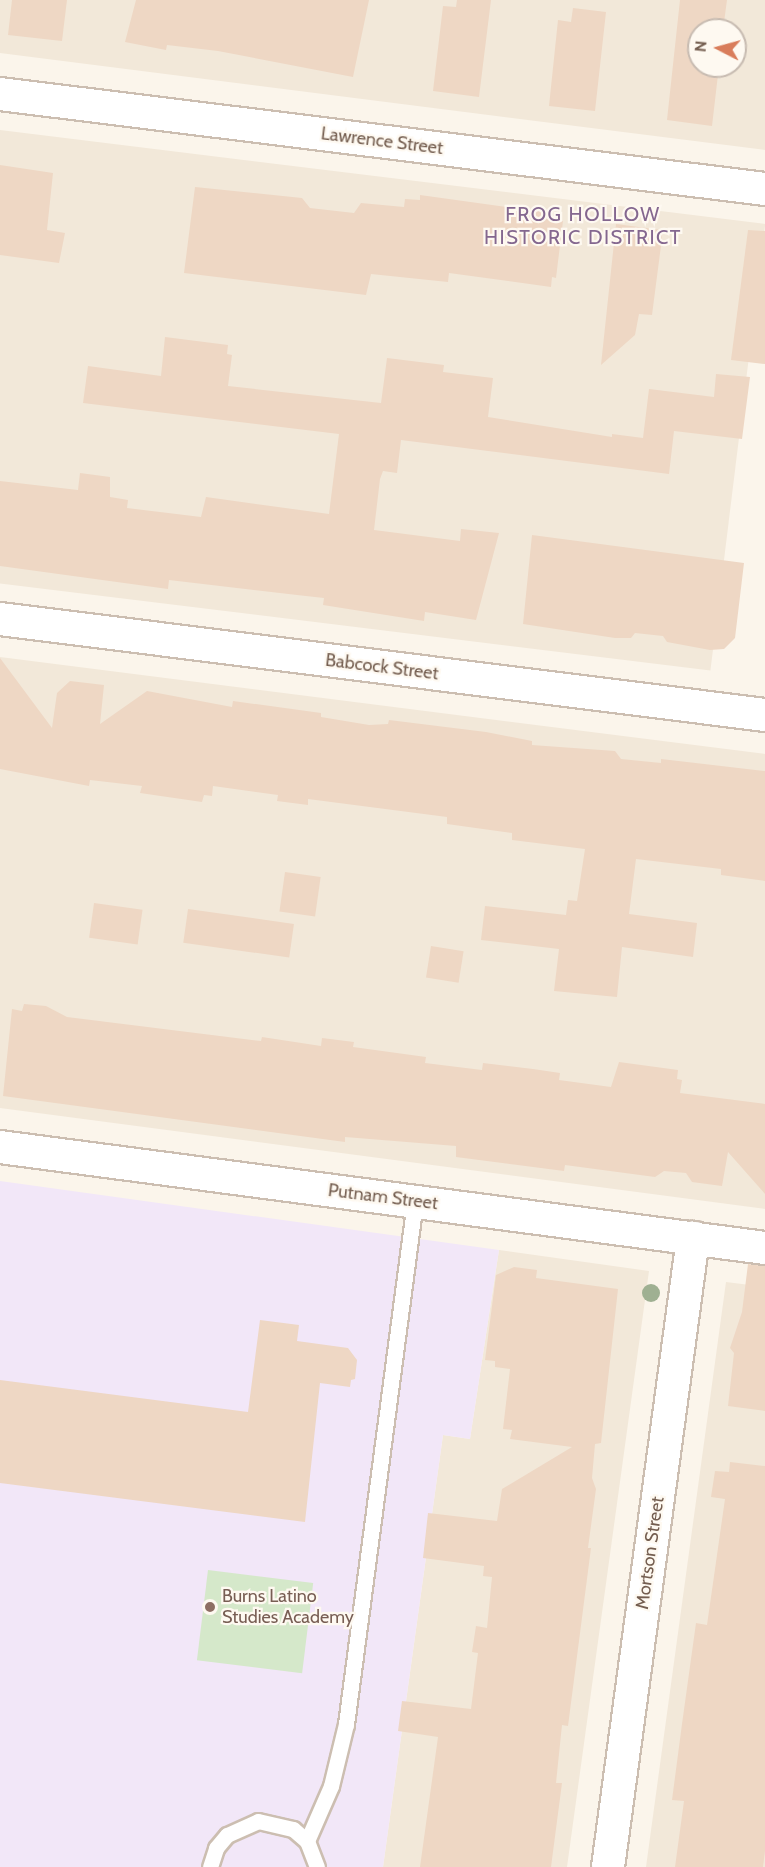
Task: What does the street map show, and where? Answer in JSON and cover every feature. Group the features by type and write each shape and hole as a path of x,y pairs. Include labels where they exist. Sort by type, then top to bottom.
{"street":[{"name":"Lawrence Street","path":"0,94 765,189"},
{"name":"Babcock Street","path":"0,619 765,715"},
{"name":"Putnam Street","path":"0,1147 765,1248"},
{"name":"Mortson Street","path":"608,1867 693,1238"}],"lane":[{"path":"307,1841 331,1786 346,1724 415,1201"},
{"path":"210,1867 216,1848 227,1835 258,1821 293,1829 307,1841 317,1867"}],"shaded area":[{"path":"0,0 765,0 765,150 0,53"},
{"path":"0,130 765,224 710,671 0,583"},
{"path":"0,657 765,754 765,1209 0,1108"},
{"name":"Burns Latino Studies Academy","path":"0,1181 499,1250 470,1439 443,1435 383,1867 0,1867"},
{"path":"499,1250 649,1271 567,1867 383,1867 443,1435 470,1439"},
{"path":"726,1282 765,1287 765,1867 646,1867"}],"green space":[{"path":"208,1570 313,1583 302,1673 197,1660"}],"building":[{"path":"12,0 67,0 62,41 8,35"},
{"path":"136,0 369,0 353,77 218,51 167,45 166,50 125,42"},
{"path":"457,0 491,0 479,97 433,91 443,6 456,7"},
{"path":"680,0 727,0 725,18 687,18 687,78 718,78 712,126 667,120"},
{"path":"573,8 606,12 595,111 549,106 558,20 571,22"},
{"path":"0,165 53,173 47,230 65,233 59,263 0,255"},
{"path":"195,187 302,198 310,208 354,213 361,203 404,207 405,199 420,200 420,195 543,212 542,218 563,221 556,278 552,277 551,287 449,273 448,282 371,274 366,295 184,273"},
{"path":"616,224 661,230 662,238 652,315 639,314 635,335 601,365"},
{"path":"748,230 765,231 765,364 731,360"},
{"path":"165,337 228,345 227,354 232,355 228,386 381,403 387,358 444,365 443,372 493,378 488,417 612,437 612,434 643,438 649,389 714,397 716,374 750,377 742,439 674,431 669,474 401,440 397,473 383,471 380,479 374,530 460,541 461,529 499,533 476,620 425,612 424,621 323,605 324,598 169,580 168,589 0,566 0,481 78,490 80,473 110,477 110,497 128,500 127,508 201,517 206,497 329,514 339,434 83,403 88,366 161,376"},
{"path":"532,535 744,563 735,638 724,649 710,650 667,642 663,636 635,633 631,638 615,638 523,624"},
{"path":"0,658 52,728 57,693 70,681 104,685 100,724 147,691 232,707 233,701 321,713 321,717 369,725 388,724 389,720 486,732 532,741 532,745 615,751 621,759 661,763 661,759 765,771 765,881 721,875 721,869 636,859 629,914 697,923 693,957 622,947 617,997 554,991 559,949 481,940 485,906 566,915 568,900 577,901 585,849 512,840 512,833 447,824 447,817 308,799 308,805 277,801 278,795 213,786 212,796 204,795 202,802 140,793 142,786 90,780 89,786 0,769"},
{"path":"285,872 321,877 315,917 279,912"},
{"path":"94,903 143,910 138,944 89,938"},
{"path":"188,909 294,924 289,958 183,943"},
{"path":"431,946 464,951 459,983 426,978"},
{"path":"24,1004 46,1006 67,1017 261,1041 262,1037 321,1046 322,1038 354,1042 353,1047 426,1057 425,1063 482,1070 483,1063 533,1069 560,1073 559,1080 611,1087 619,1062 678,1070 677,1079 682,1080 680,1093 765,1104 765,1194 728,1152 722,1186 692,1182 686,1173 664,1171 655,1177 565,1165 564,1171 456,1157 456,1146 345,1137 345,1142 3,1096 12,1009 22,1011"},
{"path":"748,1264 765,1266 765,1411 728,1406 734,1353 730,1348 742,1312"},
{"path":"514,1267 537,1270 536,1278 618,1289 601,1443 595,1444 592,1478 596,1489 588,1548 591,1548 568,1726 562,1725 556,1783 562,1783 551,1867 420,1867 438,1737 398,1731 402,1701 471,1709 478,1653 472,1652 476,1626 487,1628 492,1577 483,1576 484,1566 423,1558 428,1513 497,1521 502,1489 572,1447 510,1439 512,1430 503,1429 510,1369 495,1367 495,1361 485,1360 496,1275"},
{"path":"260,1320 299,1325 297,1341 348,1348 357,1360 355,1379 351,1380 350,1387 320,1383 305,1522 0,1483 0,1380 248,1412"},
{"path":"730,1462 765,1466 765,1851 763,1867 675,1867 684,1801 672,1800 682,1724 696,1623 707,1625 725,1499 711,1497 715,1471 729,1472"}],"place":[{"name":"Burns Latino Studies Academy","path":"210,1607"}],"district":[{"name":"FROG HOLLOW HISTORIC DISTRICT","path":"583,226"}]}
